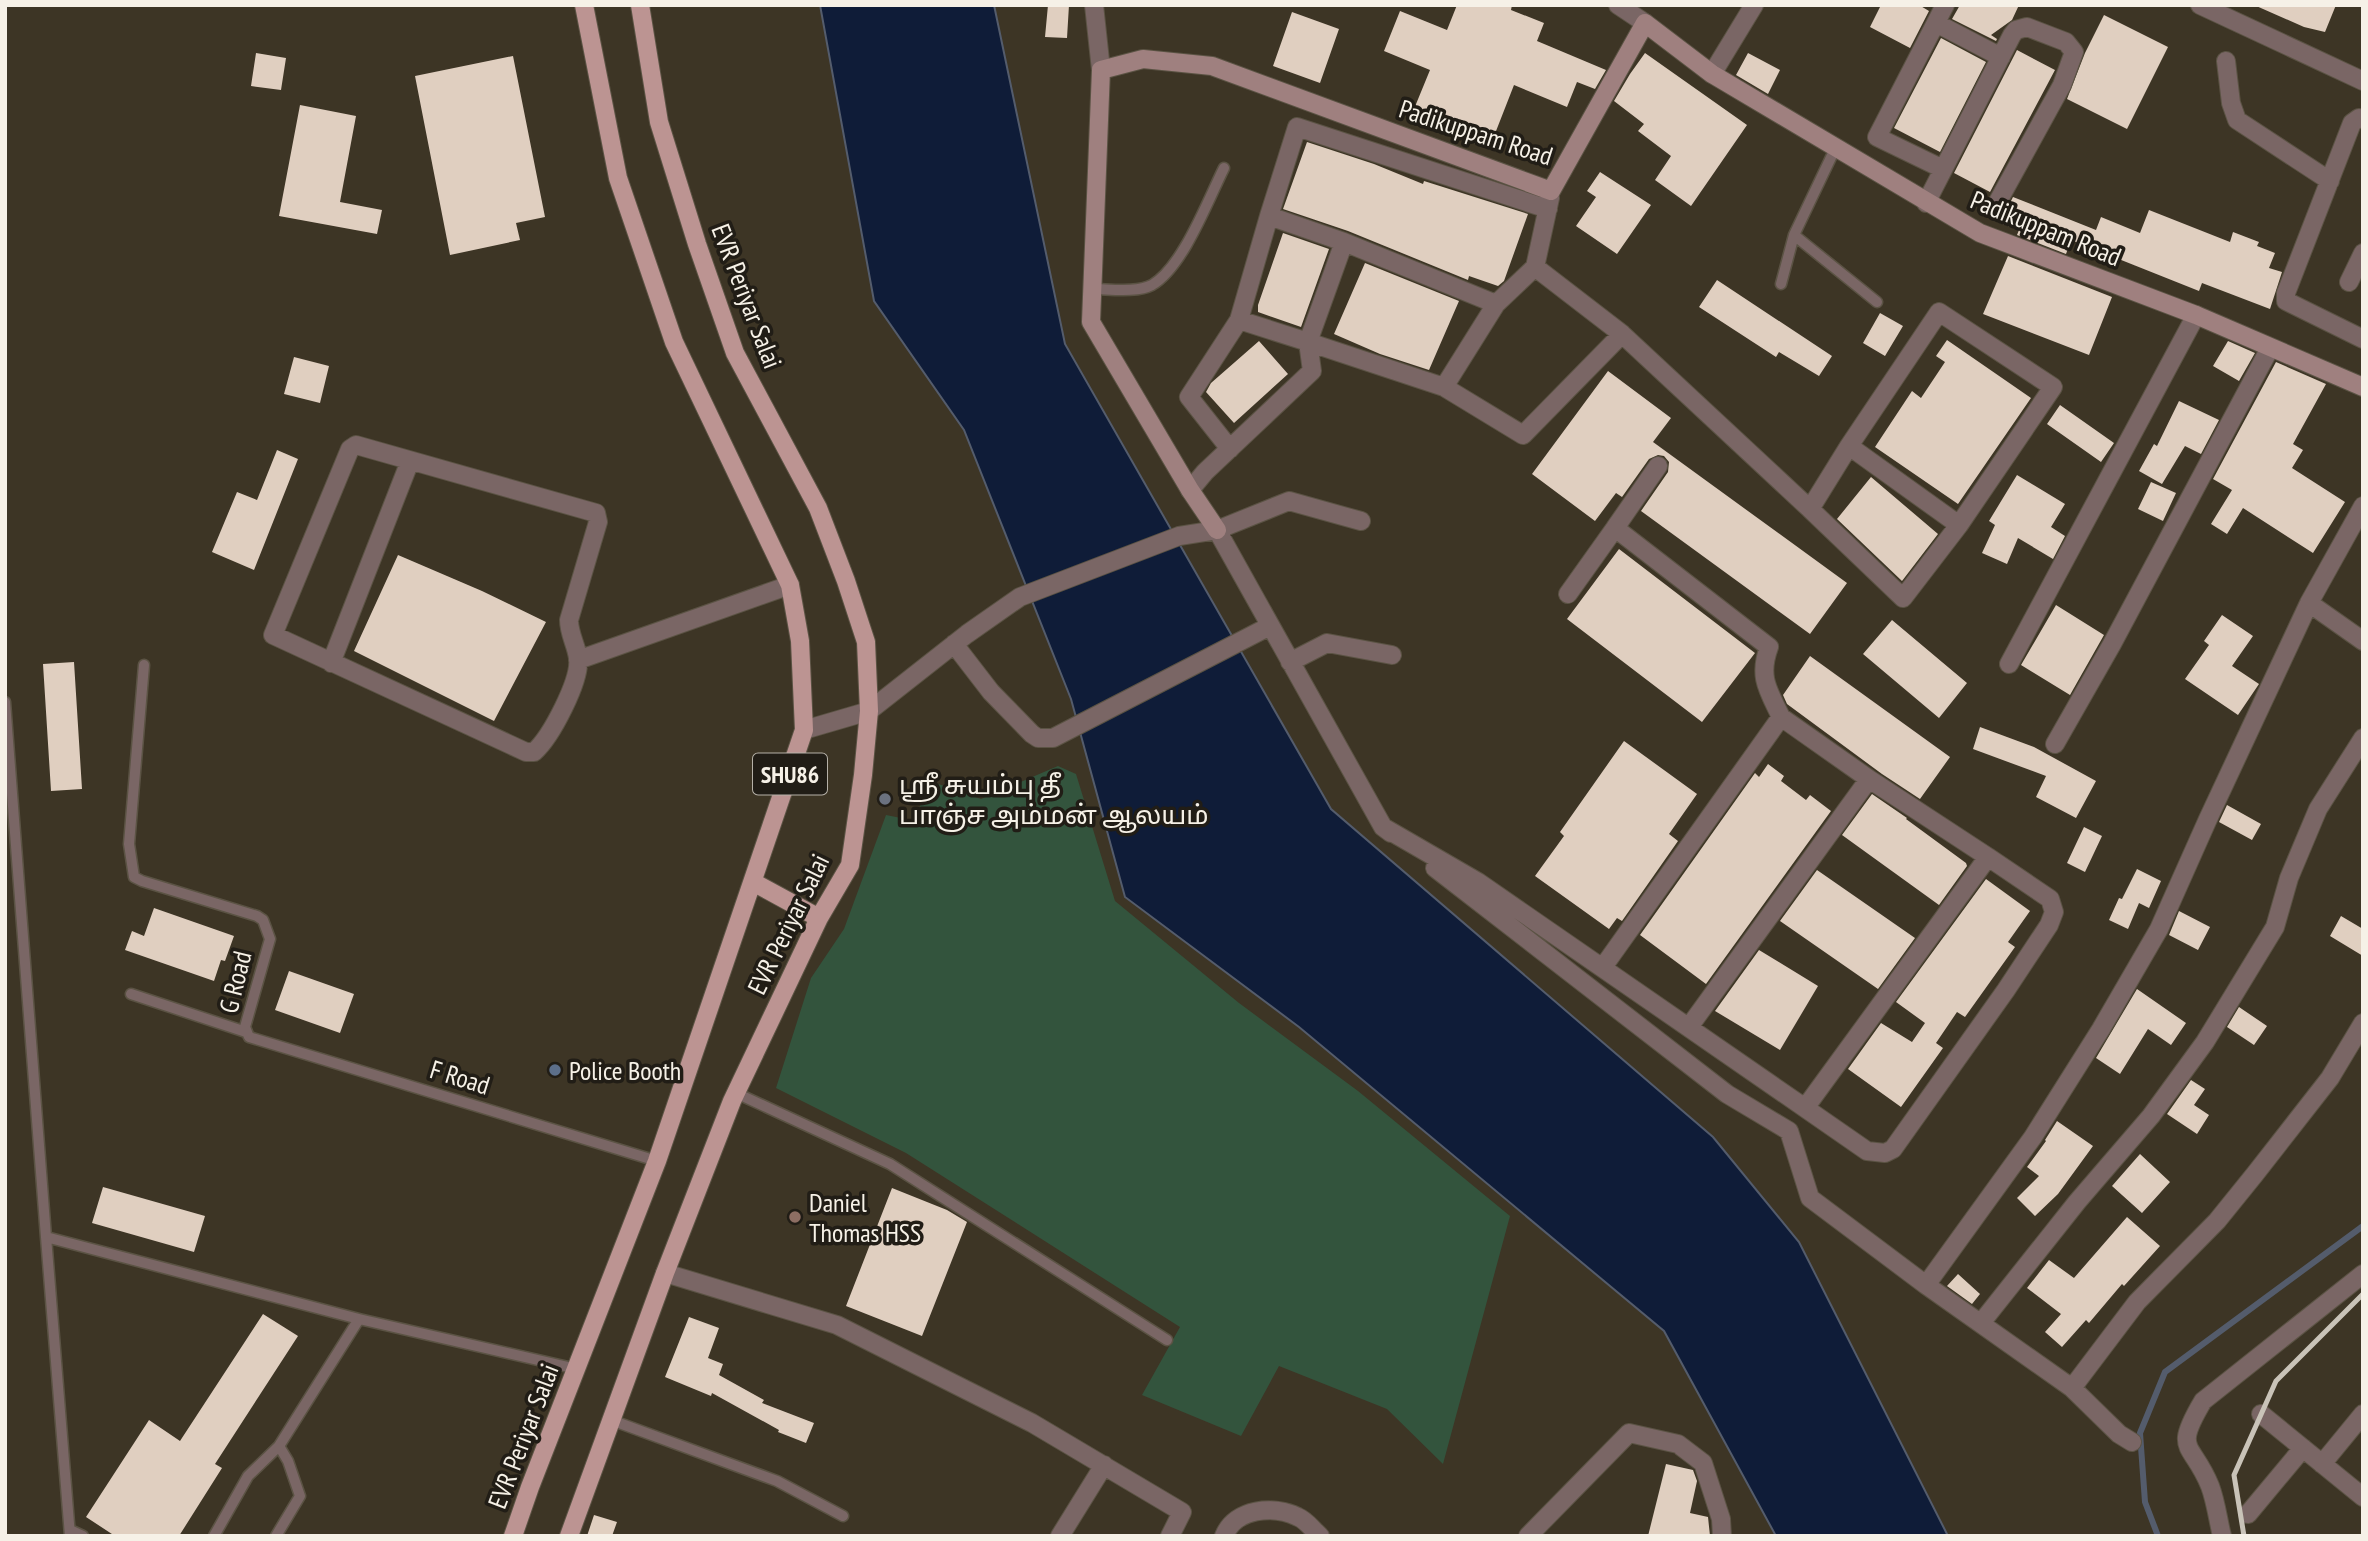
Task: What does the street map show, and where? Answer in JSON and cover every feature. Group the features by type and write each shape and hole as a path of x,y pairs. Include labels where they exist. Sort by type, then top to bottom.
{"main road":[{"name":"EVR Periyar Salai","path":"513,1536 657,1161 804,730 800,641 790,585 674,342 618,178 584,5"},
{"name":"EVR Periyar Salai","path":"569,1536 665,1273 736,1093 819,918 850,864 869,711 866,642 846,581 818,508 735,353 697,244 659,122 640,5"},
{"path":"753,882 819,918"}],"street":[{"path":"1094,5 1101,70 1091,321 1190,490 1217,530 1382,827 1727,1094 1789,1131 1810,1198 1926,1285 2072,1388 2119,1434 2132,1442"},
{"path":"1618,5 1645,23"},
{"path":"1712,75 1754,5"},
{"path":"1942,169 1877,137 1945,5"},
{"path":"2200,5 2363,80"},
{"name":"Padikuppam Road","path":"1101,70 1143,59 1212,66 1551,191 1645,23 1712,75 1980,233 2196,315 2363,387"},
{"path":"1936,23 2001,57"},
{"path":"1926,203 2012,34 2021,27 2027,27 2066,42 2074,52 2062,85 1996,205"},
{"path":"2226,61 2231,103 2237,120 2330,181"},
{"path":"2363,120 2359,118 2352,123 2286,293 2286,301 2363,339"},
{"path":"1230,449 1189,397 1240,320 1297,127 1548,209"},
{"path":"1444,387 1496,304 1535,267 1551,191"},
{"path":"1269,216 1344,242 1496,304"},
{"path":"1190,490 1197,480 1312,371 1308,342 1344,242"},
{"path":"2349,282 2363,253"},
{"path":"1535,267 1622,334 1903,598 1959,526 2053,387 1939,312 1810,509"},
{"path":"2008,664 2196,315"},
{"path":"1240,320 1444,387 1523,435 1622,334"},
{"path":"2055,744 2112,644 2270,348"},
{"path":"351,446 596,513 598,522 569,620 569,632 578,660 563,710 539,748 530,753 276,638 273,632 351,446"},
{"path":"1849,446 1959,526"},
{"path":"331,663 410,461"},
{"path":"1568,594 1658,467"},
{"path":"804,730 869,711 954,644 1020,597 1179,536 1217,530 1289,501 1361,521"},
{"path":"1926,1285 2032,1138 2101,1029 2159,929 2309,603 2363,506"},
{"path":"1382,827 1478,882 1867,1151 1885,1153 1893,1149 2049,925 2054,912 2050,899 1781,717 1763,674 1763,662 1769,647 1615,528"},
{"path":"578,660 790,585"},
{"path":"2309,603 2363,640"},
{"path":"954,644 999,701 1038,738 1053,737 1270,626"},
{"path":"1290,662 1327,643 1392,655"},
{"path":"1603,967 1781,717"},
{"path":"1981,1323 2077,1202 2151,1116 2205,1042 2275,927 2289,878 2318,810 2363,738"},
{"path":"1689,1027 1869,779"},
{"path":"1805,1108 1988,857"},
{"path":"2072,1388 2137,1302 2217,1221 2255,1174 2330,1078 2363,1024"},
{"path":"665,1273 837,1325 1032,1423 1182,1512 1170,1536"},
{"path":"2222,1536 2210,1486 2181,1447 2188,1427 2203,1401 2363,1275"},
{"path":"2261,1414 2363,1497"},
{"path":"2322,1464 2363,1414"},
{"path":"1528,1536 1629,1433 1678,1444 1703,1463 1721,1519 1722,1536"},
{"path":"2248,1514 2303,1448"},
{"path":"1060,1536 1104,1465"},
{"path":"1224,1536 1227,1528 1245,1513 1272,1510 1300,1517 1320,1536"}],"lane":[{"path":"1781,284 1794,235 1835,149"},
{"path":"1092,289 1152,285 1178,261 1224,168"},
{"path":"1794,235 1877,302"},
{"name":"G Road","path":"144,665 129,844 134,877 263,920 270,939 245,1027 248,1034"},
{"path":"5,702 70,1533 83,1536"},
{"name":"F Road","path":"131,994 248,1034 657,1161"},
{"path":"736,1093 890,1164 1167,1340"},
{"path":"46,1237 359,1319 577,1369"},
{"path":"214,1536 248,1476 279,1446 359,1319"},
{"path":"611,1420 776,1482 843,1516"},
{"path":"276,1536 300,1496 288,1461 279,1446"}],"green space":[{"path":"1058,766 1076,774 1115,901 1239,1003 1358,1091 1510,1216 1443,1464 1387,1409 1279,1366 1241,1436 1142,1395 1180,1327 906,1153 776,1088 811,978 844,929 886,815 916,821 927,780 981,799"}],"water":[{"path":"820,5 994,5 1065,344 1331,809 1713,1137 1799,1242 1948,1536 1776,1536 1664,1331 1299,1027 1125,897 1071,699 964,430 874,301"}],"building":[{"path":"1048,5 1069,5 1067,38 1045,37"},
{"path":"1457,5 1512,5 1511,10 1544,23 1537,41 1606,70 1595,89 1577,82 1567,107 1514,85 1489,149 1459,137 1463,129 1414,109 1430,70 1384,51 1400,11 1447,30"},
{"path":"1881,5 1919,5 1929,11 1910,48 1870,27"},
{"path":"1960,5 2019,5 2012,20 1991,35 1996,41 1952,19"},
{"path":"2254,5 2336,5 2325,32 2304,27"},
{"path":"1292,12 1339,29 1320,83 1273,66"},
{"path":"2104,15 2168,47 2127,129 2067,99"},
{"path":"1941,38 1986,62 1940,152 1894,128"},
{"path":"2017,50 2055,70 1990,192 1954,173"},
{"path":"256,53 286,58 281,90 251,86"},
{"path":"1645,53 1747,125 1691,206 1655,180 1671,156 1638,131 1644,124 1614,101"},
{"path":"1748,53 1780,70 1768,94 1736,75"},
{"path":"513,56 545,217 516,223 520,240 450,255 415,76"},
{"path":"300,105 356,116 340,202 382,210 377,234 279,216"},
{"path":"1307,142 1374,164 1423,184 1424,181 1528,214 1504,281 1498,286 1469,276 1468,280 1348,231 1283,209"},
{"path":"1600,172 1651,205 1617,254 1576,226 1596,197 1587,191"},
{"path":"2013,197 2096,230 2101,217 2140,233 2149,210 2230,242 2233,232 2259,242 2257,246 2275,253 2269,268 2282,272 2270,309 2202,283 2199,291 2071,240 2066,254 2017,235 2019,230 2000,223"},
{"path":"1283,233 1329,249 1301,327 1258,312 1258,305"},
{"path":"2008,256 2112,297 2089,355 1983,314"},
{"path":"1365,263 1459,301 1429,370 1380,354 1334,334"},
{"path":"1717,280 1832,356 1819,376 1779,352 1776,357 1699,307"},
{"path":"1880,313 1903,326 1885,356 1863,343"},
{"path":"1947,340 2031,398 1958,504 1875,447 1912,391 1921,398 1945,362 1936,356"},
{"path":"1259,341 1288,374 1234,423 1206,392 1211,383"},
{"path":"2228,341 2255,353 2239,381 2213,366"},
{"path":"294,357 329,366 320,403 284,394"},
{"path":"2276,362 2326,384 2293,444 2303,450 2292,468 2345,502 2313,553 2243,508 2227,534 2211,524 2232,490 2213,479"},
{"path":"1608,371 1671,418 1653,442 1847,583 1810,634 1641,511 1668,472 1669,462 1664,456 1658,455 1649,459 1622,497 1616,493 1595,521 1532,474"},
{"path":"2179,401 2219,420 2201,454 2185,446 2162,484 2139,471 2154,444 2157,446"},
{"path":"2060,405 2114,443 2101,462 2047,424"},
{"path":"277,450 298,459 254,570 212,552 237,492 257,500"},
{"path":"2017,475 2065,504 2051,527 2065,536 2053,559 2018,538 2007,564 1982,553 1995,525 1989,521"},
{"path":"1871,477 1938,534 1902,581 1837,519"},
{"path":"2151,482 2176,493 2163,521 2138,509"},
{"path":"1619,549 1755,653 1702,722 1567,619"},
{"path":"398,555 546,622 494,721 354,651"},
{"path":"2056,605 2104,635 2070,695 2021,665"},
{"path":"2222,615 2253,636 2232,666 2259,684 2238,715 2185,679 2209,645 2204,641"},
{"path":"1892,620 1967,683 1939,718 1863,654"},
{"path":"1810,656 1950,757 1920,799 1787,704 1783,695"},
{"path":"74,662 82,789 51,791 43,664"},
{"path":"1980,727 2034,747 2096,781 2076,818 2036,797 2046,776 1973,749"},
{"path":"1624,741 1697,794 1669,834 1678,841 1622,921 1617,918 1609,929 1535,876 1564,836 1560,832"},
{"path":"1768,764 1784,776 1781,781 1806,800 1810,795 1831,811 1706,984 1640,935 1755,773 1759,777"},
{"path":"1872,794 1966,863 1967,866 1939,905 1842,835"},
{"path":"2227,805 2261,824 2252,840 2219,822"},
{"path":"2084,827 2102,836 2085,872 2067,863"},
{"path":"2137,869 2161,881 2149,908 2139,903 2128,929 2109,920"},
{"path":"1817,870 1915,938 1878,989 1780,921"},
{"path":"1986,879 2030,911 2008,942 2015,947 1965,1017 1957,1012 1936,1043 1943,1048 1901,1107 1848,1069 1881,1023 1912,1042 1925,1023 1896,1002"},
{"path":"154,908 234,936 225,961 221,960 214,981 125,950 132,931 144,936"},
{"path":"2179,911 2210,927 2198,950 2169,935"},
{"path":"2341,916 2363,929 2363,956 2330,936"},
{"path":"1759,950 1818,986 1780,1050 1715,1011"},
{"path":"289,971 354,994 340,1033 275,1010"},
{"path":"2137,989 2186,1023 2171,1045 2148,1029 2120,1074 2096,1058"},
{"path":"2239,1007 2267,1026 2254,1045 2227,1027"},
{"path":"2191,1080 2205,1089 2194,1105 2209,1115 2197,1134 2167,1114"},
{"path":"2057,1121 2093,1146 2058,1194 2035,1216 2017,1198 2039,1176 2027,1167"},
{"path":"2140,1154 2170,1182 2142,1213 2112,1186"},
{"path":"103,1187 205,1216 194,1252 92,1223"},
{"path":"892,1188 947,1210 967,1222 922,1336 846,1306"},
{"path":"2127,1217 2160,1246 2124,1286 2122,1284 2089,1323 2086,1320 2062,1347 2045,1332 2061,1314 2027,1288 2049,1260 2074,1278"},
{"path":"1958,1274 1980,1294 1972,1304 1947,1286"},
{"path":"263,1314 298,1336 215,1464 222,1468 179,1536 115,1536 86,1517 149,1420 180,1441"},
{"path":"689,1317 719,1328 708,1358 723,1364 719,1375 764,1400 762,1403 814,1423 806,1443 778,1432 779,1430 712,1393 711,1396 665,1377"},
{"path":"1666,1464 1693,1470 1697,1481 1690,1513 1708,1517 1710,1536 1648,1536"},
{"path":"594,1515 617,1522 612,1536 587,1536"}],"waterway":[{"path":"2158,1536 2145,1502 2140,1433 2165,1372 2363,1226"}],"railway":[{"path":"2244,1536 2234,1475 2276,1381 2363,1294"}],"place":[{"name":"ஶ்ரீ சுயம்பு தீ பாஞ்ச அம்மன் ஆலயம்","path":"885,799"},
{"name":"Police Booth","path":"555,1070"},
{"name":"Daniel Thomas HSS","path":"795,1217"}]}
